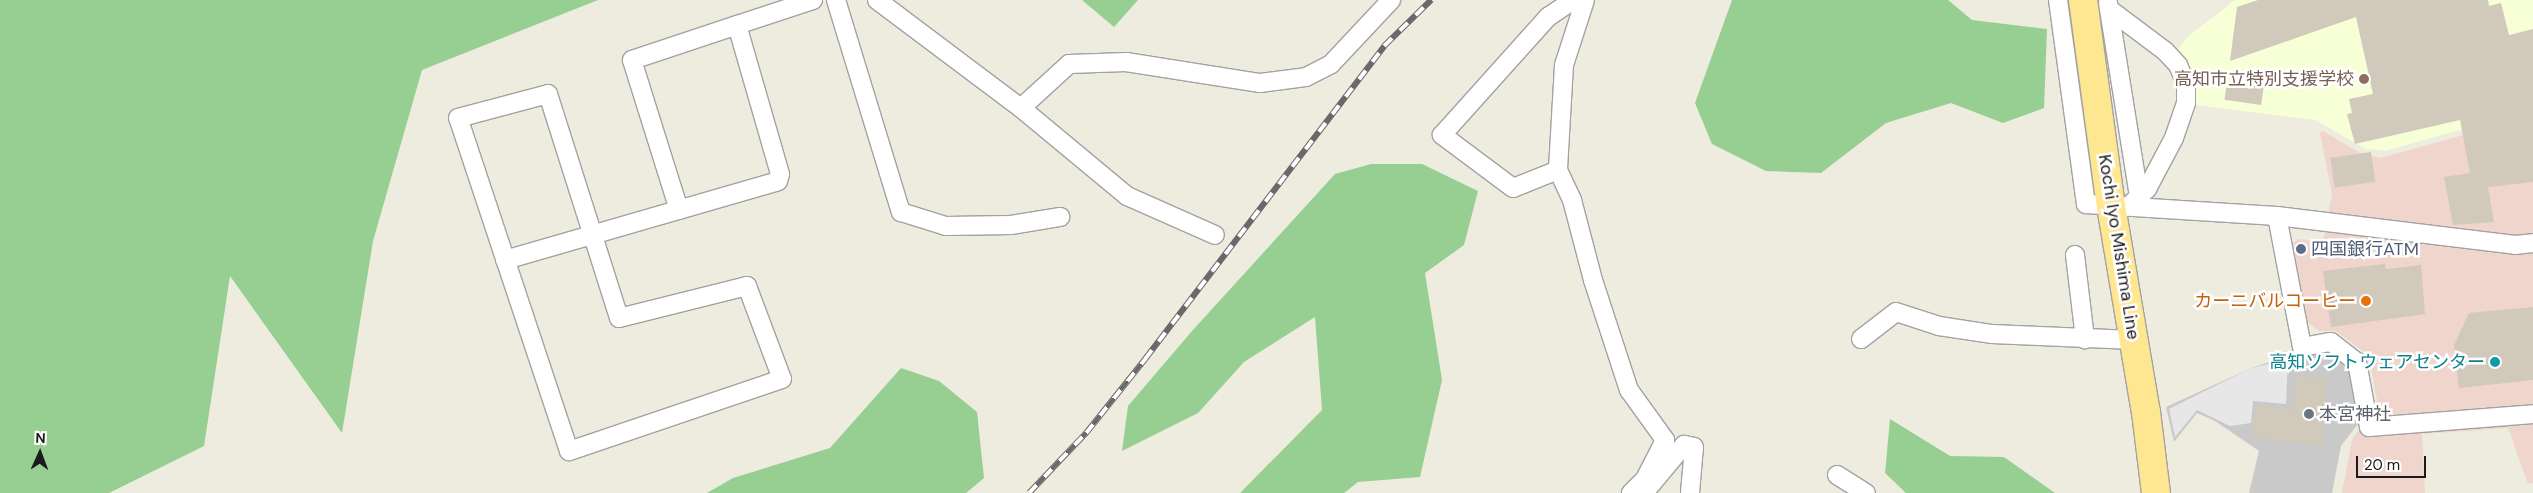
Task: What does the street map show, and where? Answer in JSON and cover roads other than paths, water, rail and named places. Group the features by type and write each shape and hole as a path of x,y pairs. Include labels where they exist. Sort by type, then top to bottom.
{"main road":[{"name":"Kochi Iyo Mishima Line","path":"2083,0 2126,203 2134,340 2156,493"}],"street":[{"path":"679,210 632,60 813,0"},
{"path":"836,0 901,212 946,226 1011,225 1060,218"},
{"path":"877,0 1021,108 1127,196 1215,235"},
{"path":"1021,108 1069,64 1126,62 1260,83 1306,77 1331,64 1391,0"},
{"path":"1558,170 1513,188 1442,135 1548,17 1573,0"},
{"path":"1585,0 1564,65 1558,170 1572,200 1593,280 1629,390 1665,440 1645,479 1631,493"},
{"path":"2058,0 2086,204 2126,203 2277,216 2515,245 2533,243"},
{"path":"2108,5 2165,51 2178,65 2186,84 2186,103 2174,138 2147,189 2126,203"},
{"path":"2108,5 2126,203"},
{"path":"506,260 778,181 780,174 737,26"},
{"path":"548,94 619,318 747,286 782,379 569,451 506,260 458,118 548,94"},
{"path":"2277,216 2302,347 2331,342 2357,362 2369,427 2533,414"},
{"path":"2075,255 2085,339"},
{"path":"1861,338 1896,312 1939,326 1992,334 2134,340"},
{"path":"1644,493 1684,445 1694,447 1690,493"},
{"path":"1837,475 1866,493"}],"railway":[{"path":"1029,493 1086,433 1145,359 1384,46 1431,0"}],"place":[{"name":"高知市立特別支援学校","path":"2364,79"},
{"name":"四国銀行ATM","path":"2301,249"},
{"name":"カーニバルコーヒー","path":"2366,301"},
{"name":"高知ソフトウェアセンター","path":"2495,362"},
{"name":"本宮神社","path":"2309,414"}]}
